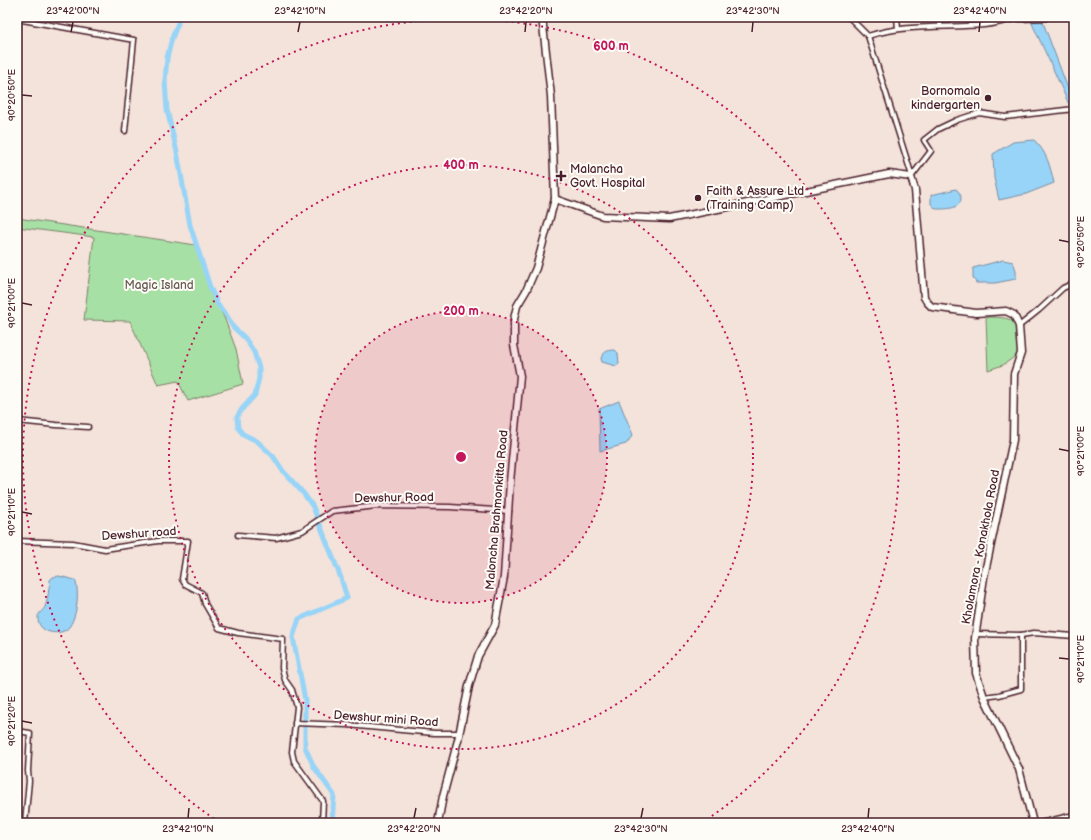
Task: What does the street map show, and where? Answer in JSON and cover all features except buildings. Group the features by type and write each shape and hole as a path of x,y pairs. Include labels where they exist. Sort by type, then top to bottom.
{"main road":[{"name":"Maloncha Brahmonkitta Road","path":"438,823 473,670 478,656 495,625 504,577 508,511 520,376 514,345 514,319 517,306 526,291 536,268 555,199 551,96 542,17"},
{"path":"1020,18 1046,17"},
{"path":"555,199 603,216 669,219 889,174 911,176"},
{"name":"Kholamora - Konakhola Road","path":"911,176 914,190 924,297 926,302 932,307 947,309 976,312 1006,312 1014,315 1019,326 1021,353 1014,374 1013,440 984,577 976,634 976,673 984,697 1019,769 1033,823"}],"street":[{"path":"850,17 868,36 911,176"},
{"path":"897,17 898,30"},
{"path":"940,26 942,17"},
{"path":"868,36 883,31 940,26 985,25 1020,18"},
{"path":"17,19 134,40 125,131"},
{"path":"911,176 931,151 924,140 938,129 957,120 979,113 1005,117 1074,110"},
{"path":"1019,326 1063,288 1074,283"},
{"path":"17,421 88,427"},
{"name":"Dewshur Road","path":"238,535 276,538 302,531 332,511 377,506 450,507 508,511"},
{"name":"Dewshur road","path":"17,540 73,543 105,549 158,541 188,541 182,579 184,584 202,593 205,604 219,628 238,634 283,639 282,668 285,680 292,690 297,707 295,723"},
{"path":"976,634 1021,635 1034,633 1074,636"},
{"path":"984,697 1021,690 1021,635"},
{"path":"295,723 292,752 294,760 323,801 322,823"},
{"name":"Dewshur mini Road","path":"295,723 347,725 434,733 459,733"},
{"path":"17,731 30,733 28,771 30,782 25,823"},
{"path":"1040,823 1074,815"}],"green space":[{"name":"Magic Island","path":"17,218 196,245 212,295 224,317 236,349 243,384 188,401 178,381 158,385 130,321 84,320 94,237 17,227"},
{"path":"986,317 1005,318 1015,323 1019,334 1020,353 1003,365 988,370"}],"water":[{"path":"1029,17 1041,17 1067,86 1074,100 1074,116 1054,71"},
{"path":"1034,140 1045,154 1054,183 1026,194 999,200 994,178 993,154 1013,142"},
{"path":"956,189 960,193 961,198 958,205 955,207 936,209 931,204 931,195"},
{"path":"1003,260 1013,262 1016,270 1016,279 995,283 976,283 973,277 973,268"},
{"path":"615,350 618,353 619,364 616,366 602,362 601,358 605,353"},
{"path":"619,401 633,435 626,444 600,451 599,409"},
{"path":"59,576 75,580 77,599 75,614 70,626 66,630 57,633 44,629 39,622 38,617 46,604 50,580 53,577"}],"waterway":[{"path":"178,23 172,38 167,58 165,81 167,110 177,152 190,225 210,287 218,305 227,316 233,327 245,338 254,352 259,368 259,378 255,395 237,417 238,428 243,434 257,441 273,456 283,471 304,494 313,507 341,578 347,598 299,619 293,637 305,700 305,747 314,767 334,795 332,823"}],"place":[{"name":"Bornomala kindergarten","path":"988,98"},
{"name":"Malancha Govt. Hospital","path":"561,176"},
{"name":"Faith & Assure Ltd (Training Camp)","path":"698,198"}]}
